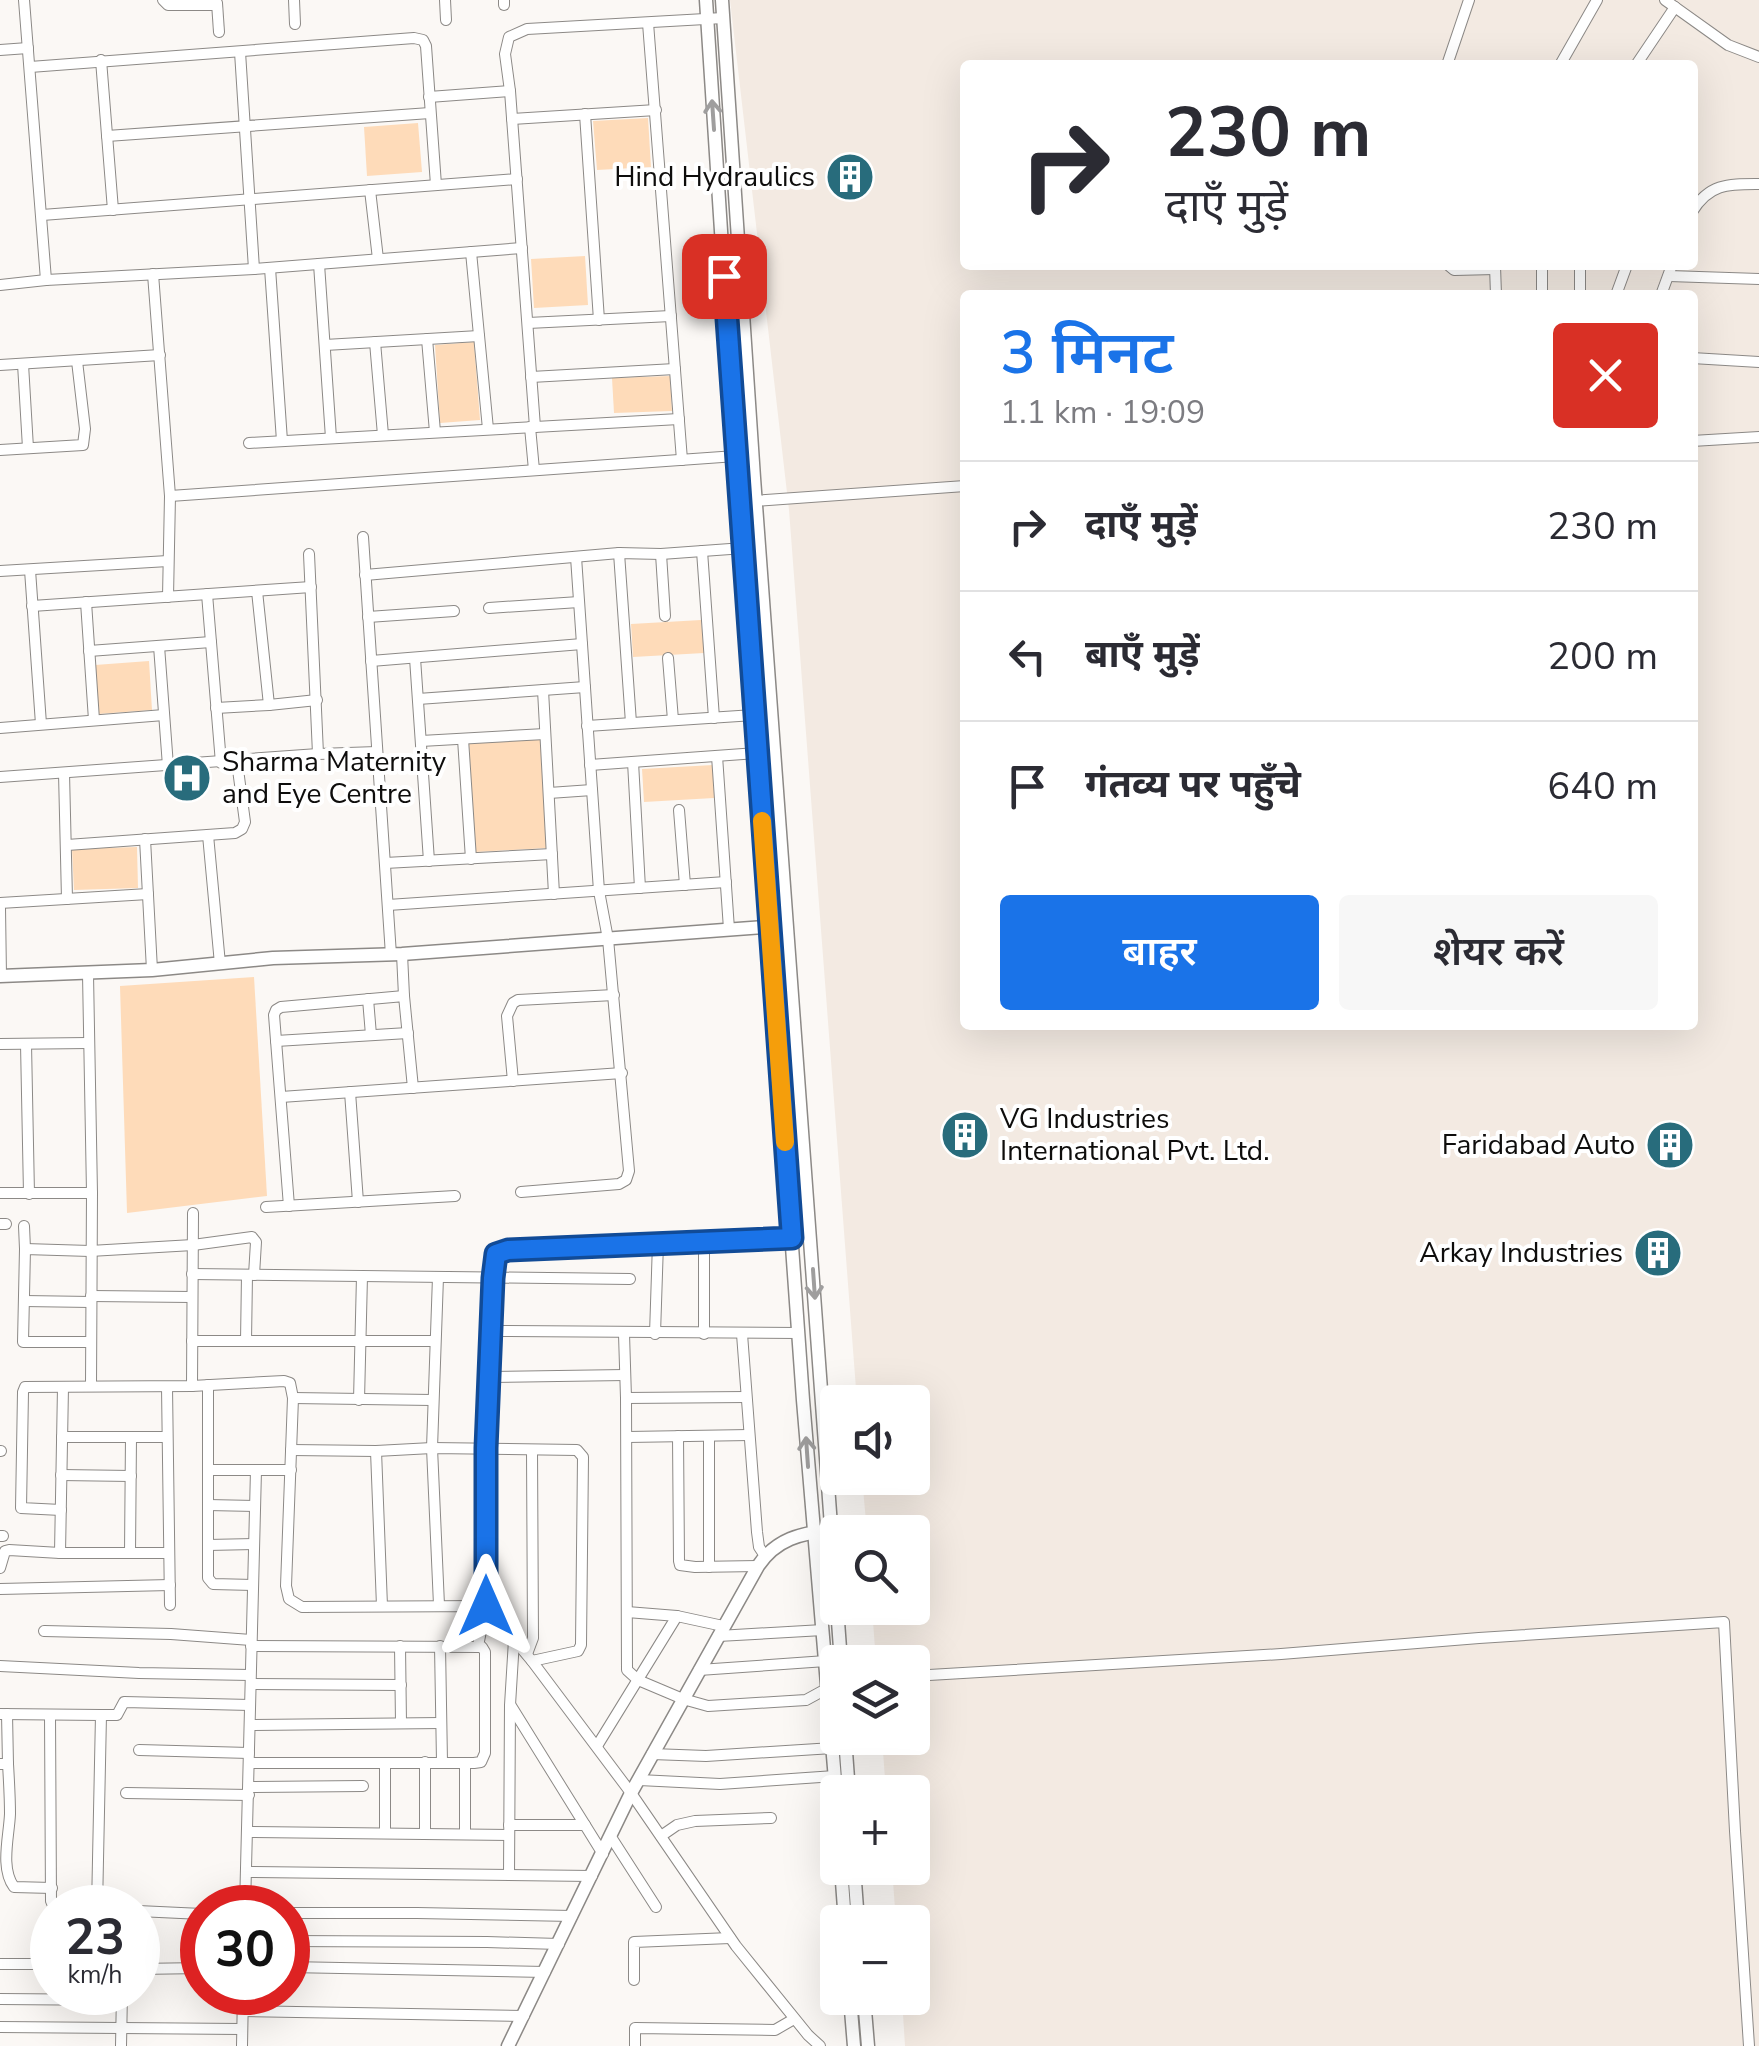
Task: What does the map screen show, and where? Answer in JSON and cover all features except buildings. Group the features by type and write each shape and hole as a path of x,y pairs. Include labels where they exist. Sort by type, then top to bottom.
{"street":[{"path":"24,0 46,280"},
{"path":"162,0 168,5 217,3 219,32"},
{"path":"294,0 295,24"},
{"path":"444,0 446,20"},
{"path":"706,0 798,1334 824,1645"},
{"path":"722,0 831,1515"},
{"path":"1449,60 1469,0"},
{"path":"1563,60 1597,0"},
{"path":"1664,0 1728,44 1759,57"},
{"path":"1639,60 1675,7"},
{"path":"534,470 532,376 506,44 509,37 527,29 723,18"},
{"path":"648,23 682,460"},
{"path":"30,67 423,40 436,185"},
{"path":"0,50 28,48"},
{"path":"240,52 254,269"},
{"path":"101,60 112,210"},
{"path":"428,97 510,91"},
{"path":"512,119 656,110"},
{"path":"107,136 430,113"},
{"path":"585,114 599,320"},
{"path":"42,215 517,179"},
{"path":"1698,203 1720,187 1759,184"},
{"path":"370,190 378,259"},
{"path":"0,285 522,248"},
{"path":"471,252 488,430"},
{"path":"319,264 331,438"},
{"path":"270,268 282,441"},
{"path":"1670,270 1759,280"},
{"path":"153,274 170,496 168,597"},
{"path":"528,324 671,316"},
{"path":"325,346 479,336"},
{"path":"426,339 435,432"},
{"path":"375,342 383,435"},
{"path":"0,366 160,355"},
{"path":"1698,358 1759,362"},
{"path":"0,450 82,446 77,361"},
{"path":"23,364 28,448"},
{"path":"532,376 675,369"},
{"path":"249,443 679,418"},
{"path":"1698,441 1759,437"},
{"path":"170,496 736,456"},
{"path":"739,509 960,487"},
{"path":"363,537 388,905 404,996 413,1088"},
{"path":"365,576 620,553 744,548"},
{"path":"702,551 714,718"},
{"path":"620,553 631,723"},
{"path":"309,554 318,754"},
{"path":"662,554 665,616"},
{"path":"521,1192 619,1184 626,1180 629,1171 608,939 598,891 576,557"},
{"path":"0,571 168,561"},
{"path":"30,570 41,724"},
{"path":"32,606 311,587"},
{"path":"257,591 268,706"},
{"path":"207,594 221,762"},
{"path":"86,602 94,720"},
{"path":"489,608 579,602"},
{"path":"368,616 454,611"},
{"path":"89,651 211,642"},
{"path":"371,661 582,644"},
{"path":"159,646 168,766"},
{"path":"415,658 429,861"},
{"path":"668,658 673,720"},
{"path":"418,700 585,688"},
{"path":"543,690 554,894"},
{"path":"216,708 317,700"},
{"path":"0,728 164,715"},
{"path":"588,726 754,715"},
{"path":"421,741 545,734"},
{"path":"463,739 472,858"},
{"path":"0,777 377,752"},
{"path":"590,765 757,753"},
{"path":"718,756 728,930"},
{"path":"67,845 236,833 244,822 237,762"},
{"path":"378,765 422,762"},
{"path":"633,762 640,888"},
{"path":"64,773 68,899"},
{"path":"549,793 592,790"},
{"path":"679,810 685,885"},
{"path":"208,835 220,964"},
{"path":"145,840 152,970"},
{"path":"385,863 552,854"},
{"path":"388,905 726,882"},
{"path":"148,894 0,906 0,976 152,970 274,958 397,954 787,925"},
{"path":"88,974 91,1386"},
{"path":"512,1081 507,1016 512,1002 614,995"},
{"path":"289,1206 276,1010 404,996"},
{"path":"368,999 370,1036"},
{"path":"276,1040 408,1034"},
{"path":"0,1044 88,1043"},
{"path":"26,1044 29,1194"},
{"path":"281,1097 622,1074"},
{"path":"350,1092 358,1202"},
{"path":"0,1193 92,1193"},
{"path":"266,1207 456,1196"},
{"path":"192,1386 193,1213"},
{"path":"24,1226 23,1342 91,1342"},
{"path":"478,1646 486,1606 486,1448 496,1254 508,1250 792,1238"},
{"path":"25,1250 90,1251 255,1239 246,1341"},
{"path":"704,1242 704,1334"},
{"path":"655,1334 658,1244"},
{"path":"192,1274 630,1279"},
{"path":"359,1400 362,1276"},
{"path":"438,1277 432,1400 438,1605"},
{"path":"24,1301 192,1297"},
{"path":"490,1332 798,1334"},
{"path":"624,1334 628,1437 627,1670 638,1680 708,1706 806,1700 820,1689"},
{"path":"742,1334 761,1561"},
{"path":"192,1342 435,1340"},
{"path":"489,1377 626,1374"},
{"path":"61,1510 21,1508 25,1386 290,1383 293,1398 286,1586 289,1598 302,1607 486,1606 596,1746 635,1786 661,1836 730,1938 820,2046"},
{"path":"208,1386 208,1578 213,1584 253,1584"},
{"path":"60,1553 62,1387"},
{"path":"167,1387 170,1605"},
{"path":"293,1398 432,1400"},
{"path":"626,1398 746,1398"},
{"path":"628,1437 749,1435"},
{"path":"678,1436 680,1565 708,1567 761,1561"},
{"path":"708,1567 709,1436"},
{"path":"62,1437 168,1437"},
{"path":"130,1553 132,1437"},
{"path":"291,1450 486,1448 576,1450 583,1456 581,1645 578,1651 530,1658"},
{"path":"376,1450 382,1606"},
{"path":"530,1658 532,1450"},
{"path":"208,1470 290,1470"},
{"path":"246,1885 256,1470"},
{"path":"61,1475 131,1476"},
{"path":"208,1505 255,1506"},
{"path":"508,2046 635,1786 761,1561 778,1544 820,1531"},
{"path":"208,1544 254,1544"},
{"path":"0,1568 5,1551 169,1553"},
{"path":"0,1588 170,1585"},
{"path":"627,1612 678,1616 720,1631 823,1630"},
{"path":"596,1746 678,1616"},
{"path":"930,1675 1724,1622 1749,2046"},
{"path":"44,1631 170,1634 251,1643 478,1646 485,1652 485,1753 481,1762 249,1758 138,1750"},
{"path":"509,1875 514,1639"},
{"path":"400,1646 401,1723"},
{"path":"440,1646 442,1762"},
{"path":"699,1670 820,1660"},
{"path":"0,1666 401,1685"},
{"path":"30,1887 14,1887 3,1862 3,1714 117,1714 124,1702 250,1705"},
{"path":"510,1705 603,1854"},
{"path":"50,1714 52,1885"},
{"path":"97,1885 101,1715"},
{"path":"250,1724 441,1722"},
{"path":"652,1754 706,1756 820,1749"},
{"path":"385,1762 385,1832"},
{"path":"425,1762 425,1833"},
{"path":"465,1763 465,1834"},
{"path":"635,1786 820,1777"},
{"path":"126,1793 363,1786"},
{"path":"661,1836 684,1822 772,1818"},
{"path":"248,1832 465,1834 585,1825"},
{"path":"610,1837 656,1907"},
{"path":"246,1872 592,1876"},
{"path":"310,1913 572,1916"},
{"path":"634,1980 634,1942 730,1938"},
{"path":"310,1941 559,1944"},
{"path":"0,1964 30,1964"},
{"path":"310,1967 545,1972"},
{"path":"0,1999 30,1998"},
{"path":"310,2012 524,2016"},
{"path":"121,2046 122,2015"},
{"path":"242,2015 242,2046"},
{"path":"851,2015 854,2046"},
{"path":"865,2015 868,2046"},
{"path":"635,2046 635,2028 776,2030 794,2018"},
{"path":"0,2027 242,2029"}],"shaded area":[{"path":"730,0 1759,0 1759,2046 905,2046 903,2015 930,2015 930,1905 895,1905 893,1885 930,1885 930,1775 885,1775 883,1755 930,1755 930,1645 875,1645 873,1625 930,1625 930,1515 865,1515 864,1495 930,1495 930,1385 856,1385 789,510"},
{"path":"648,118 651,167 597,170 593,121"},
{"path":"418,123 422,172 367,176 364,127"},
{"path":"585,256 588,305 534,308 531,259"},
{"path":"474,342 480,420 440,423 435,345"},
{"path":"670,376 672,411 614,413 612,378"},
{"path":"701,620 704,653 633,657 631,624"},
{"path":"149,661 152,710 98,714 95,665"},
{"path":"541,739 547,848 475,852 469,743"},
{"path":"713,765 714,798 644,802 642,769"},
{"path":"137,847 138,888 74,890 72,849"},
{"path":"254,977 267,1196 127,1213 120,986"}],"slow traffic":[{"path":"762,821 785,1142"}],"place":[{"name":"Hind Hydraulics","path":"850,177"},
{"name":"Sharma Maternity and Eye Centre","path":"187,778"},
{"name":"VG Industries International Pvt. Ltd.","path":"965,1135"},
{"name":"Faridabad Auto","path":"1670,1145"},
{"name":"Arkay Industries","path":"1658,1253"}],"route":[{"path":"486,1606 486,1448 496,1254 508,1250 792,1238 724,276"}]}
